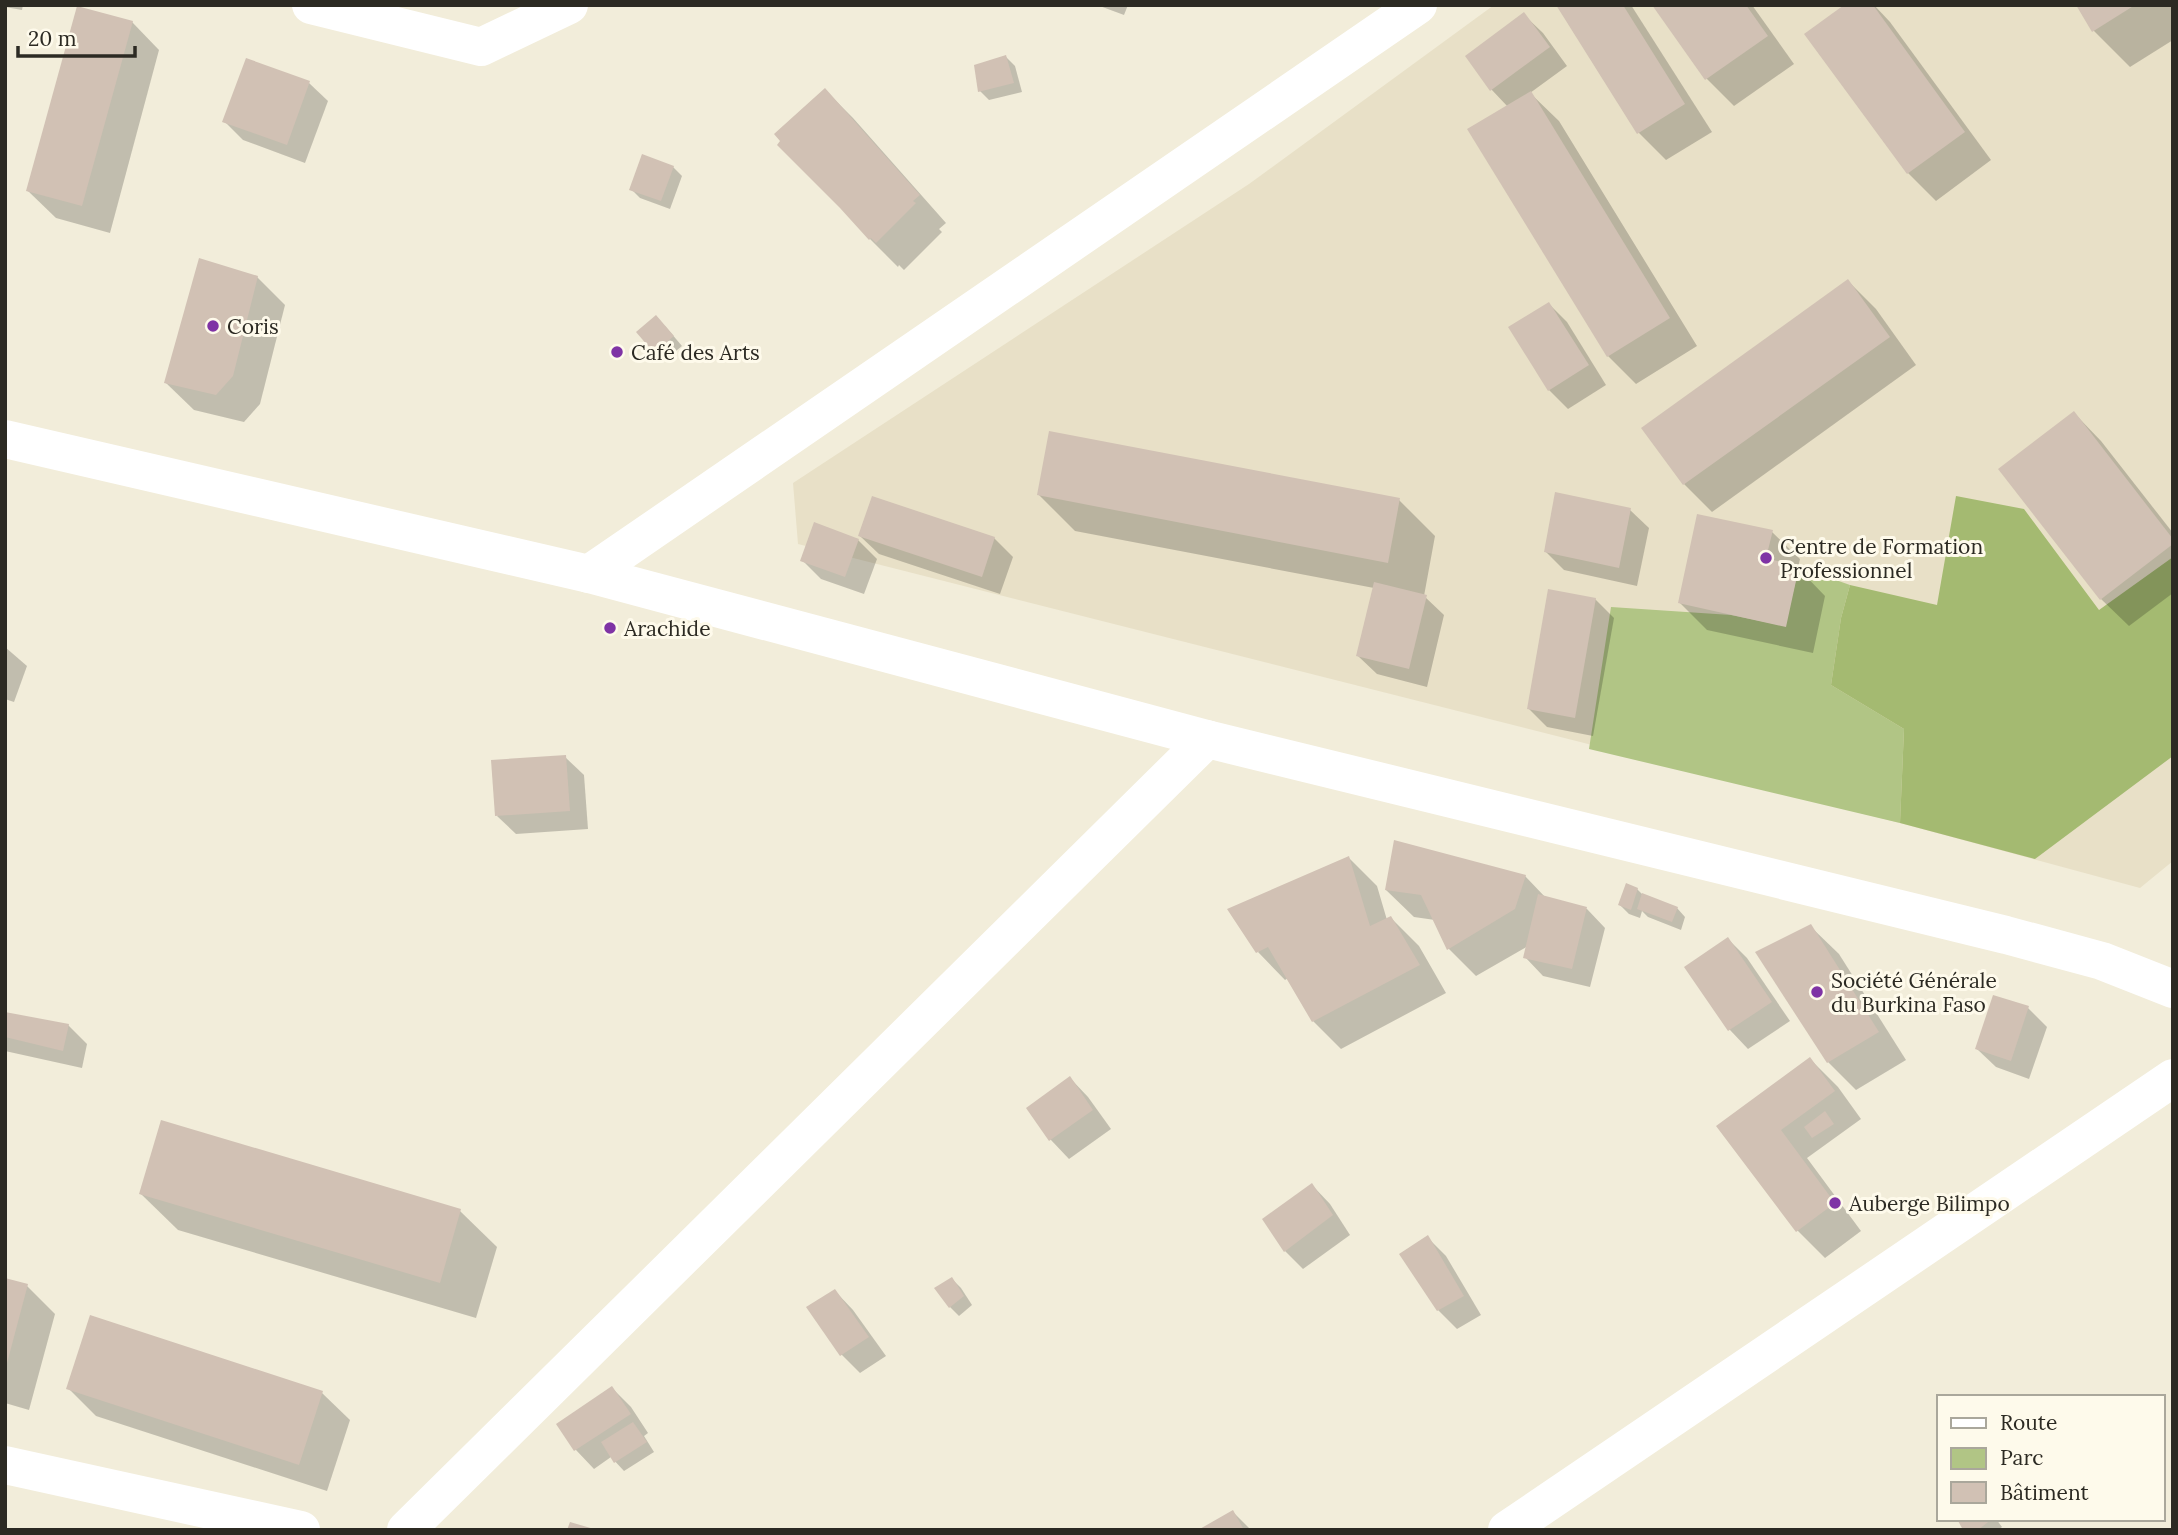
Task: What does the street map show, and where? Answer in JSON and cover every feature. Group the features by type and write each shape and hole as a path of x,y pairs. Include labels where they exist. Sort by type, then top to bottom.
{"main road":[{"path":"311,5 481,47 569,5"},
{"path":"589,573 1418,5"},
{"path":"5,439 589,573 1207,739 2006,935 2102,961 2173,989"},
{"path":"406,1530 1207,739"},
{"path":"1507,1530 2173,1078"},
{"path":"5,1465 301,1530"}],"shaded area":[{"path":"1494,5 2173,5 2173,861 2140,888 1900,823 798,544 793,483 1249,184"}],"green space":[{"path":"1956,496 2024,509 2099,610 2173,557 2173,756 2035,859 1900,823 1904,729 1831,685 1841,618 1850,585 1937,605"},
{"path":"1799,567 1850,585 1841,618 1831,685 1904,729 1900,823 1589,749 1611,607 1731,615 1785,626"}],"building":[{"path":"1556,5 1623,5 1685,104 1637,134"},
{"path":"1652,5 1746,5 1768,36 1705,80"},
{"path":"1844,5 1873,5 1965,132 1907,174 1804,34"},
{"path":"2076,5 2135,5 2092,32"},
{"path":"77,6 133,21 82,206 26,191"},
{"path":"1524,12 1550,47 1490,91 1465,56"},
{"path":"1006,55 1014,83 978,92 974,65"},
{"path":"246,58 310,81 287,145 222,122"},
{"path":"825,88 920,195 913,201 916,203 876,243 871,238 869,240 777,145 780,141 774,134"},
{"path":"1531,91 1670,318 1607,357 1467,129"},
{"path":"642,154 674,166 661,201 629,190"},
{"name":"Coris","path":"199,258 258,276 233,376 216,395 164,383"},
{"path":"1848,279 1890,337 1683,485 1641,428"},
{"path":"1549,302 1589,365 1548,391 1508,327"},
{"path":"656,315 674,336 654,353 636,332"},
{"path":"2074,411 2173,539 2173,544 2100,600 1998,469"},
{"path":"1049,431 1400,498 1388,563 1037,495"},
{"path":"1555,492 1631,508 1619,568 1544,552"},
{"path":"872,496 995,537 982,577 858,536"},
{"path":"1697,514 1773,530 1766,558 1799,567 1786,627 1678,603"},
{"path":"814,522 859,539 845,577 800,561"},
{"path":"1374,582 1427,595 1409,669 1356,656"},
{"path":"1548,589 1596,598 1575,718 1527,709"},
{"path":"566,755 570,811 495,816 491,760"},
{"path":"1394,840 1526,875 1515,909 1447,950 1421,895 1385,890"},
{"path":"1349,856 1370,926 1391,916 1420,965 1312,1022 1268,947 1256,953 1227,909"},
{"path":"1626,883 1638,888 1631,910 1618,905"},
{"path":"1642,893 1678,907 1672,922 1637,909"},
{"path":"1538,894 1587,907 1572,969 1523,958"},
{"name":"Société Générale du Burkina Faso","path":"1811,924 1879,1032 1827,1063 1755,952"},
{"path":"1728,937 1772,1002 1728,1031 1684,967"},
{"path":"1993,995 2029,1006 2011,1061 1975,1049"},
{"path":"5,1012 69,1024 63,1051 5,1037"},
{"path":"1810,1057 1835,1091 1781,1130 1835,1203 1796,1232 1716,1126"},
{"path":"1070,1076 1093,1110 1049,1141 1026,1108"},
{"path":"1825,1111 1834,1124 1812,1138 1804,1127"},
{"path":"161,1120 461,1209 440,1283 139,1194"},
{"path":"1312,1183 1333,1215 1284,1252 1262,1219"},
{"path":"1428,1235 1464,1296 1437,1311 1399,1254"},
{"path":"952,1277 964,1296 949,1308 934,1288"},
{"path":"5,1278 28,1284 6,1367 5,1367"},
{"path":"835,1289 869,1337 840,1356 806,1307"},
{"path":"90,1315 323,1391 299,1465 66,1389"},
{"path":"612,1386 631,1414 574,1451 556,1424"},
{"path":"633,1422 647,1442 614,1463 601,1442"},
{"path":"1233,1510 1244,1530 1198,1530"},
{"path":"1958,1521 1989,1521 1978,1530 1963,1530"},
{"path":"570,1522 594,1529 594,1530 567,1530"}],"place":[{"name":"Coris","path":"213,326"},
{"name":"Café des Arts","path":"617,352"},
{"name":"Centre de Formation Professionnel","path":"1766,558"},
{"name":"Arachide","path":"610,628"},
{"name":"Société Générale du Burkina Faso","path":"1817,992"},
{"name":"Auberge Bilimpo","path":"1835,1203"}]}
